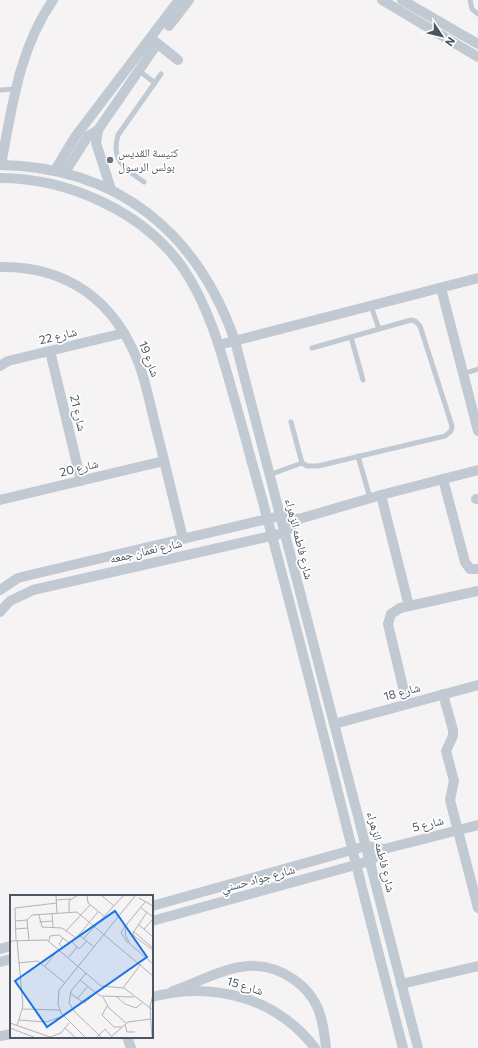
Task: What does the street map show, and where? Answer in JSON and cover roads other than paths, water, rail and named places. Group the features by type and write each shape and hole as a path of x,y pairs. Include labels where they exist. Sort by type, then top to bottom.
{"street":[{"path":"0,165 16,89 28,45 40,20 53,0"},
{"path":"111,190 96,142 98,130 138,70 153,41 179,0"},
{"path":"169,26 189,0"},
{"path":"382,0 478,57"},
{"path":"402,0 478,44"},
{"path":"153,41 178,60"},
{"path":"55,170 75,137 153,41"},
{"path":"65,172 88,136 98,130"},
{"name":"شارع فاطمه الزهراء","path":"0,165 65,172 111,190 142,209 190,254 214,290 226,315 235,341 418,1048"},
{"name":"شارع فاطمه الزهراء","path":"0,178 24,179 58,185 86,194 110,206 144,229 166,248 181,266 204,304 219,345 268,519 355,865 403,1048"},
{"name":"شارع 19","path":"0,267 35,268 57,275 78,285 109,313 124,333 140,365 183,538"},
{"path":"219,345 478,278"},
{"path":"441,288 478,431"},
{"name":"شارع 22","path":"0,365 8,361 124,333"},
{"name":"شارع 21","path":"50,351 81,481"},
{"name":"شارع 20","path":"0,500 164,461"},
{"name":"شارع نعمان جمعه","path":"0,590 18,578 280,516 298,519 370,498 478,470"},
{"path":"443,479 465,562 470,569 478,569"},
{"path":"382,495 409,606"},
{"name":"شارع نعمان جمعه","path":"0,612 10,601 33,590 284,533 298,519"},
{"path":"151,546 155,550 158,562"},
{"path":"110,555 113,567 118,571"},
{"path":"407,704 388,624 391,614 395,610 409,606 478,591"},
{"name":"شارع 18","path":"334,724 478,685"},
{"path":"443,694 453,730 446,751 454,781 450,800 478,908"},
{"name":"شارع 5","path":"366,846 384,849 478,825"},
{"name":"شارع جواد حسني","path":"153,906 366,846"},
{"name":"شارع 5","path":"370,861 384,849"},
{"name":"شارع جواد حسني","path":"153,921 370,861"},
{"path":"0,949 10,946"},
{"path":"0,962 10,959"},
{"path":"401,984 478,966"},
{"path":"173,991 242,967 264,967 279,971 306,989 315,1002 321,1017 326,1048"},
{"name":"شارع 15","path":"153,997 173,991 210,991 247,998 281,1015 296,1027 315,1048"},
{"path":"0,1036 10,1034"},
{"path":"127,1038 130,1048"}],"lane":[{"path":"470,0 472,9 478,14"},
{"path":"138,70 155,83"},
{"path":"144,182 125,168 119,161 116,152 116,143 118,135 161,74"},
{"path":"0,90 16,89"},
{"path":"371,306 379,329"},
{"path":"291,422 302,463 307,466 318,466 445,436 450,431 452,426 420,326 415,321 411,320 312,348"},
{"path":"351,337 363,380"},
{"path":"463,374 478,370"},
{"path":"358,456 370,498"},
{"path":"269,475 302,463"}],"place":[{"name":"كنيسة القديس بولس الرسول","path":"110,160"}]}
